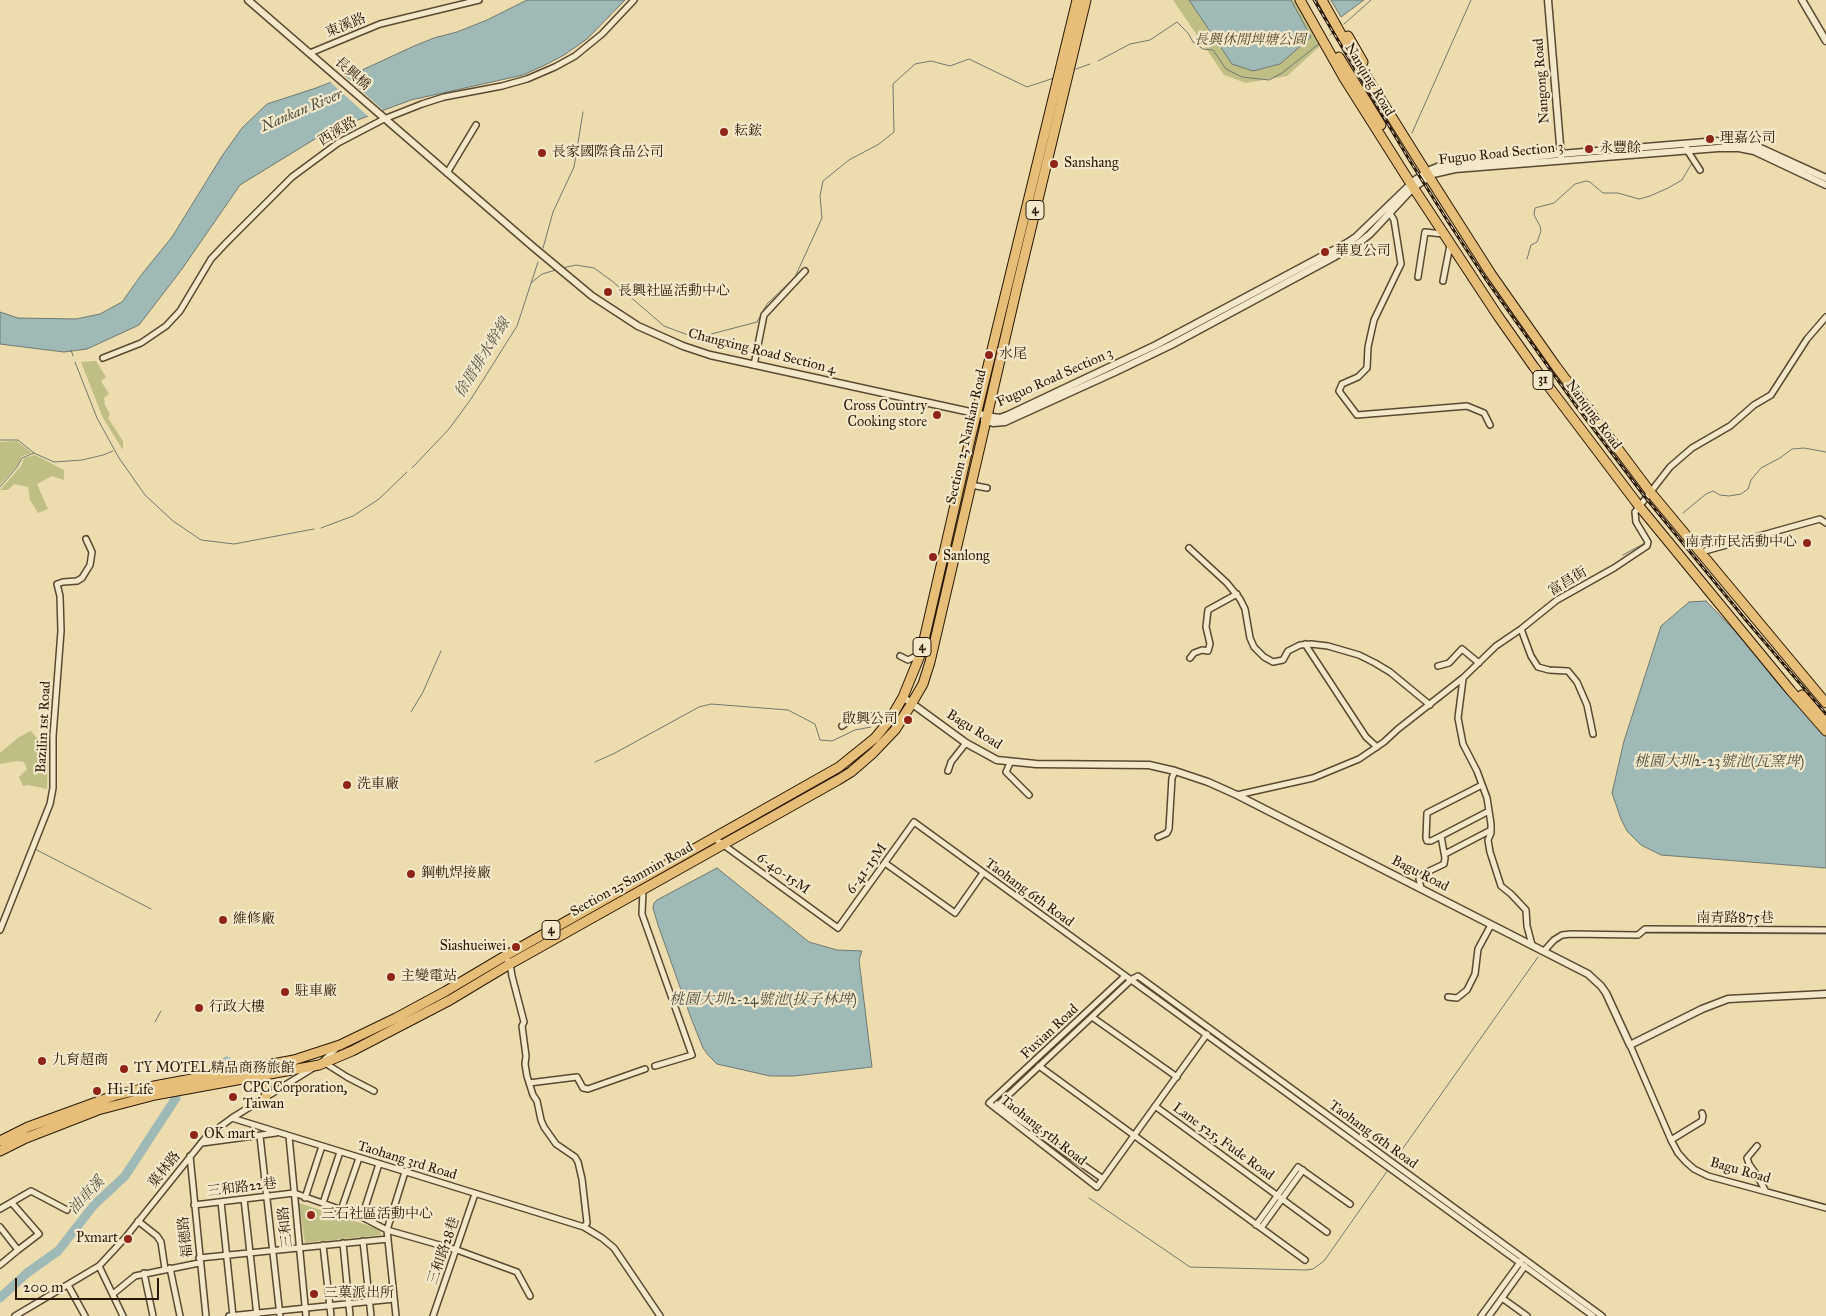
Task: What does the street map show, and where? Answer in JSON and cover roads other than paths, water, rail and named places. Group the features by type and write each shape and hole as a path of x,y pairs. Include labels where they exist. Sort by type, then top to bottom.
{"main road":[{"name":"Section 2, Nankan Road","path":"762,811 846,762 874,738 889,721 903,697 921,653 1077,0"},
{"name":"Section 2, Nankan Road","path":"775,816 851,772 874,753 895,730 923,684 930,662 970,485 1086,0"},
{"name":"31","path":"1300,0 1344,78 1386,145 1414,184 1450,245 1522,350 1585,436 1761,655 1826,731"},
{"name":"Nanqing Road","path":"1307,0 1404,163 1414,184 1510,326 1641,504 1826,722"},
{"name":"Nanqing Road","path":"1322,0 1363,73 1429,173 1491,274 1543,347 1653,491 1826,703"},
{"name":"31","path":"1328,0 1429,173 1535,328 1653,491 1826,694"},
{"path":"1356,49 1363,73"},
{"path":"1386,145 1404,163"},
{"path":"1510,326 1522,350"},
{"path":"1535,328 1543,347"},
{"path":"1737,616 1761,655"},
{"name":"Section 2, Sanmin Road","path":"0,1141 17,1132 116,1095 294,1060 340,1045 446,991 762,811"},
{"name":"Section 2, Sanmin Road","path":"0,1151 26,1138 98,1110 132,1100 322,1064 352,1051 442,1004 775,816"},
{"path":"258,1077 266,1084 267,1092 265,1099"}],"street":[{"name":"長興橋","path":"248,0 381,117"},
{"name":"東溪路","path":"310,53 380,24 479,0"},
{"name":"西溪路","path":"103,358 140,343 166,326 180,311 211,259 282,186 338,143 381,117 444,97 502,86 533,77 555,67 575,56 602,34 634,0"},
{"name":"Nangong Road","path":"1548,0 1561,157"},
{"path":"1802,0 1826,41"},
{"name":"Changxing Road Section 4","path":"381,117 608,308 638,326 683,346 710,355 977,414"},
{"path":"448,173 476,125"},
{"name":"Fuguo Road Section 3","path":"977,414 993,423 1011,420 1123,368 1307,268 1356,237 1388,210 1414,184 1429,173 1561,157 1687,147 1718,142 1756,146 1783,161"},
{"path":"1687,147 1700,170"},
{"path":"1783,161 1826,178"},
{"path":"1783,161 1826,185"},
{"path":"1388,210 1394,220 1401,264 1374,320 1368,347 1367,368 1358,377 1342,384 1339,391 1357,415 1467,406 1484,414 1490,425"},
{"path":"1418,277 1425,232 1443,234"},
{"path":"1443,281 1450,245"},
{"path":"754,365 764,315 805,271"},
{"path":"1641,504 1681,456 1704,440 1730,426 1754,404 1771,394 1808,339 1826,317"},
{"path":"970,485 987,488"},
{"name":"富昌街","path":"1237,795 1313,778 1349,764 1377,747 1463,678 1496,646 1565,594 1606,572 1647,546 1648,542 1635,517 1635,512 1641,504"},
{"path":"1705,552 1820,519 1826,523"},
{"name":"Bazilin 1st Road","path":"0,930 50,804 53,788 53,736 62,631 60,596 57,584 77,581 82,578 90,565 92,552 86,539"},
{"path":"1189,548 1237,594 1245,609 1250,638 1254,646 1264,657 1273,662 1283,660 1288,651 1300,645 1328,646 1359,655 1390,672 1430,705"},
{"path":"1190,658 1194,653 1202,650 1208,651 1210,644 1206,627 1208,610 1237,594"},
{"path":"1521,629 1531,656 1538,667 1549,670 1568,671 1577,682 1586,705 1593,734"},
{"path":"1305,644 1366,737 1377,747"},
{"path":"1438,666 1449,663 1462,649 1479,663"},
{"path":"900,656 908,660 921,653"},
{"path":"1463,678 1458,718 1463,744 1477,771 1489,811 1491,830 1488,840 1498,879 1501,886 1526,910 1527,926 1532,945"},
{"name":"Bagu Road","path":"903,697 966,743 986,756 997,760 1010,763 1149,765 1208,782 1588,974 1601,986 1608,998 1671,1140 1678,1153 1686,1162 1700,1173 1708,1176 1826,1208"},
{"path":"842,726 854,718 864,716 875,716 884,721 889,721"},
{"path":"948,771 951,762 966,743"},
{"path":"1010,763 1006,772 1029,795"},
{"path":"1158,837 1169,830 1172,778 1175,771"},
{"path":"1482,785 1427,814 1427,841 1441,836 1489,811"},
{"name":"6-41-15M","path":"838,928 914,822"},
{"name":"Taohang 6th Road","path":"914,822 1524,1263 1602,1316"},
{"path":"1445,854 1491,830"},
{"path":"1420,888 1419,879 1425,873 1444,864 1445,854 1441,836"},
{"name":"6-40-15M","path":"714,838 838,928"},
{"path":"885,863 955,913 984,873"},
{"path":"643,890 642,914 692,1055 655,1066"},
{"path":"1448,997 1458,998 1467,990 1475,974 1478,949 1491,925"},
{"name":"南青路875巷","path":"1544,951 1554,940 1562,935 1638,935 1645,929 1826,930"},
{"path":"505,956 510,964 524,1022 522,1026 526,1056 525,1064 529,1083 537,1101 544,1127 556,1144 575,1157 578,1162 587,1223 584,1227 614,1248 660,1316"},
{"name":"Fuxian Road","path":"989,1103 1125,976"},
{"name":"Taohang 6th Road","path":"1132,980 1138,976 1593,1316"},
{"name":"Fuxian Road","path":"998,1104 1132,980"},
{"path":"1630,1045 1704,1008 1728,999 1826,994"},
{"path":"1092,1017 1177,1077"},
{"path":"1103,1179 1208,1034"},
{"name":"菓林路","path":"15,1316 99,1266 201,1143 232,1118 322,1064 340,1045"},
{"path":"322,1064 374,1090"},
{"path":"1039,1066 1305,1260"},
{"path":"529,1083 577,1077 583,1088 588,1089 645,1069"},
{"name":"Taohang 5th Road","path":"989,1103 998,1104 1103,1179 1097,1187 989,1103"},
{"name":"Lane 525, Fude Road","path":"1155,1106 1327,1232"},
{"path":"1671,1140 1702,1121 1704,1116 1702,1113"},
{"name":"Taohang 3rd Road","path":"232,1118 584,1227"},
{"path":"14,1144 17,1132"},
{"path":"201,1143 279,1132"},
{"path":"260,1136 280,1313"},
{"name":"三和路","path":"289,1136 306,1316"},
{"path":"305,1198 322,1146"},
{"path":"1757,1146 1747,1158 1765,1190"},
{"path":"323,1203 340,1152"},
{"name":"福德路","path":"190,1156 206,1316"},
{"path":"341,1210 359,1158"},
{"path":"362,1218 379,1164"},
{"path":"1259,1226 1301,1169 1350,1204"},
{"path":"396,1316 387,1230 405,1172"},
{"path":"0,1209 31,1191 67,1210"},
{"path":"294,1194 362,1218 387,1230 457,1250 517,1272 530,1296"},
{"name":"三和路22巷","path":"194,1205 294,1194"},
{"name":"三和路28巷","path":"434,1316 475,1194"},
{"path":"244,1199 256,1314"},
{"path":"221,1202 233,1316"},
{"path":"0,1265 39,1234 12,1203"},
{"path":"138,1221 157,1236 161,1242 180,1316"},
{"path":"0,1227 18,1250"},
{"path":"113,1294 131,1278 144,1273 199,1260 299,1247 388,1239"},
{"path":"363,1241 371,1316"},
{"path":"343,1243 350,1316"},
{"path":"323,1245 331,1316"},
{"path":"1489,1316 1524,1263"},
{"path":"1481,1316 1524,1263"},
{"path":"99,1266 123,1316"},
{"path":"144,1273 153,1316"},
{"path":"68,1285 85,1316"},
{"path":"1502,1298 1527,1316"},
{"path":"229,1316 280,1313 305,1307 394,1299"}],"water":[{"name":"Nankan River","path":"527,0 625,0 587,39 545,65 523,75 411,100 363,118 323,134 240,185 182,269 139,325 87,349 64,352 0,344 0,312 18,318 76,319 100,314 122,302 172,237 222,156 242,128 267,104 360,71 414,46 487,20"},
{"name":"長興休閒埤塘公園","path":"1189,0 1291,0 1311,37 1280,64 1253,71 1232,64"},
{"path":"1331,0 1364,0 1341,17"},
{"name":"桃園大圳2-23號池(瓦窯埤)","path":"1706,601 1736,632 1779,685 1826,735 1826,868 1661,855 1641,845 1627,831 1621,819 1612,793 1624,741 1661,626 1689,602"},
{"name":"桃園大圳2-24號池(拔子林埤)","path":"717,868 809,942 837,950 862,951 859,960 872,1067 794,1076 770,1076 717,1064 708,1055 703,1048 691,1018 653,908 657,900"}],"waterway":[{"name":"徐厝排水幹線","path":"1344,24 1371,0"},
{"path":"1412,133 1471,0"},
{"name":"徐厝排水幹線","path":"1098,61 1130,44 1150,40 1177,22 1188,33 1193,42 1203,49 1213,50 1226,69 1242,77 1269,80 1282,73 1320,43"},
{"name":"徐厝排水幹線","path":"1330,35 1335,31"},
{"name":"徐厝排水幹線","path":"562,268 576,265 594,268 664,326 696,338 757,322 767,304 795,277 822,218 820,196 823,181 849,160 879,144 894,132 893,84 915,64 931,61 950,66 969,59 1027,87 1054,78"},
{"name":"徐厝排水幹線","path":"1076,69 1090,64"},
{"path":"543,248 553,212 574,167 583,112"},
{"path":"1527,259 1531,245 1537,242 1541,231 1534,215 1535,208 1554,203 1575,184 1586,181 1603,193 1618,193 1639,199 1650,196 1682,180 1692,163"},
{"name":"徐厝排水幹線","path":"412,468 449,429 471,399 517,326 538,262"},
{"name":"徐厝排水幹線","path":"531,283 542,274 556,270"},
{"name":"徐厝排水幹線","path":"71,350 73,356"},
{"name":"徐厝排水幹線","path":"75,362 97,418 119,458 145,495 173,521 201,540 234,544 314,529"},
{"path":"0,440 18,440 34,453 54,462 82,460 113,451"},
{"path":"1683,513 1706,494 1713,491 1720,495 1729,496 1741,494 1748,489 1751,480 1761,468 1792,449 1804,448 1826,452"},
{"path":"0,487 22,458 34,453"},
{"name":"徐厝排水幹線","path":"321,528 353,516 379,499 407,472"},
{"path":"1623,555 1645,543"},
{"path":"411,712 423,692 441,651"},
{"path":"595,762 699,707 711,704 788,710 815,724 820,740 832,741 855,730 871,727"},
{"path":"35,849 151,909"},
{"path":"1644,933 1826,934"},
{"path":"1394,1161 1538,957"},
{"path":"155,1022 161,1011"},
{"path":"215,1069 227,1061"},
{"name":"油車溪","path":"0,1298 27,1273 58,1251 94,1205 125,1176 176,1098"},
{"path":"1089,1198 1190,1267 1306,1270 1313,1269 1324,1261 1388,1170"}],"railway":[{"path":"1314,0 1447,220 1487,281 1574,403 1645,497 1826,714"}],"place":[{"name":"耘鋐","path":"724,132"},
{"name":"理嘉公司","path":"1710,139"},
{"name":"永豐餘","path":"1589,149"},
{"name":"長家國際食品公司","path":"542,153"},
{"name":"Sanshang","path":"1054,164"},
{"name":"華夏公司","path":"1325,252"},
{"name":"長興社區活動中心","path":"608,292"},
{"name":"水尾","path":"989,355"},
{"name":"Cross Country Cooking store","path":"937,415"},
{"name":"南青市民活動中心","path":"1807,543"},
{"name":"Sanlong","path":"933,557"},
{"name":"啟興公司","path":"908,720"},
{"name":"洗車廠","path":"347,785"},
{"name":"鋼軌焊接廠","path":"411,874"},
{"name":"維修廠","path":"223,920"},
{"name":"Siashueiwei","path":"516,947"},
{"name":"主變電站","path":"391,977"},
{"name":"駐車廠","path":"285,992"},
{"name":"行政大樓","path":"199,1008"},
{"name":"九育超商","path":"42,1061"},
{"name":"TY MOTEL精品商務旅館","path":"124,1069"},
{"name":"Hi-Life","path":"97,1091"},
{"name":"CPC Corporation, Taiwan","path":"233,1097"},
{"name":"OK mart","path":"194,1135"},
{"name":"三石社區活動中心","path":"311,1215"},
{"name":"Pxmart","path":"128,1239"},
{"name":"三菓派出所","path":"314,1294"}]}
